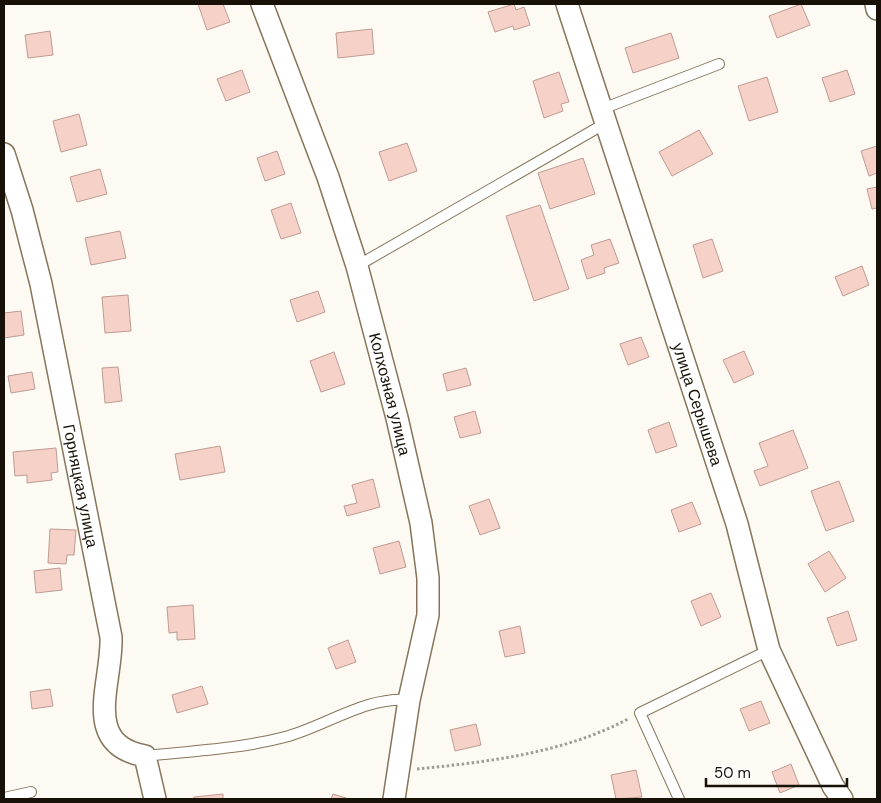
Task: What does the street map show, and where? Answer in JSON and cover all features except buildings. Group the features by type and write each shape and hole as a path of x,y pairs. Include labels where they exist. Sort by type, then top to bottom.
{"street":[{"name":"Колхозная улица","path":"262,4 328,177 357,266 397,418 421,522 428,578 428,615 409,700 394,799"},
{"name":"улица Серышева","path":"567,4 737,524 769,650 832,786 842,799"},
{"path":"876,4 877,9"},
{"name":"Горняцкая улица","path":"4,154 22,210 41,284 111,637 112,652 104,706 104,720 108,734 117,745 128,753 145,756"},
{"path":"145,756 155,799"}],"lane":[{"path":"357,266 604,116 719,64"},
{"path":"679,799 640,714 769,650"},
{"path":"145,756 245,747 288,736 368,705 394,698 409,700"},
{"path":"4,798 31,792"}],"path":[{"path":"398,770 481,763 522,755 592,736 640,714"}]}
